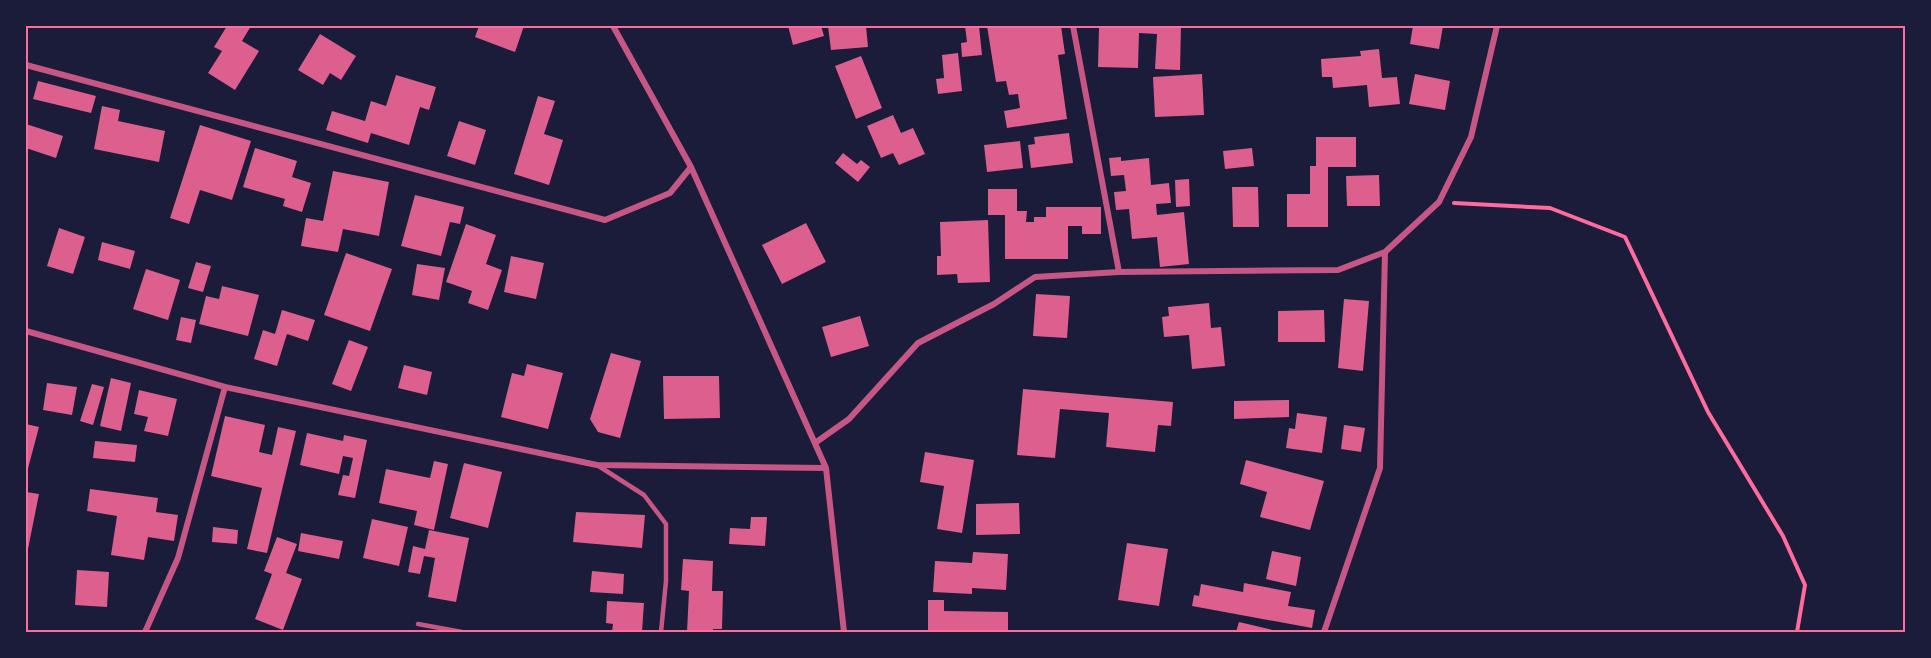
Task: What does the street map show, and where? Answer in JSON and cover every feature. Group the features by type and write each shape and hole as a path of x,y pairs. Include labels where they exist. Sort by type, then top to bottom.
{"street":[{"path":"613,26 691,167 826,468 844,633"},
{"path":"1073,26 1119,272"},
{"path":"815,443 849,419 918,343 994,304 1035,277 1119,272 1338,270 1385,252 1439,202 1471,137 1497,26"},
{"path":"26,65 605,220 670,193 691,167"},
{"path":"1324,633 1380,468 1385,252"},
{"path":"26,332 225,387 597,465 826,468"},
{"path":"145,633 178,558 225,387"}],"lane":[{"path":"597,465 644,495 666,524 666,581 661,633"},
{"path":"418,624 462,633"}],"path":[{"path":"1439,202 1550,208 1625,237 1708,412 1783,536 1805,585 1797,633"}],"building":[{"path":"227,26 251,26 242,41 259,51 235,90 208,73 222,51 214,47"},
{"path":"479,26 524,26 515,52 475,37"},
{"path":"788,26 821,26 824,36 793,45"},
{"path":"828,26 866,26 868,47 831,50"},
{"path":"965,26 979,26 982,55 962,57 961,43 967,42"},
{"path":"987,26 1061,26 1065,54 1058,55 1067,119 1007,128 1004,111 1020,108 1018,94 1009,95 1006,81 996,82"},
{"path":"1090,26 1181,26 1180,70 1155,69 1157,34 1139,33 1138,68 1098,67 1099,28 1090,28"},
{"path":"1413,26 1443,26 1439,49 1410,44"},
{"path":"320,34 356,56 341,80 330,73 323,85 298,70"},
{"path":"1379,49 1382,78 1397,77 1400,104 1369,107 1367,85 1333,88 1332,77 1322,77 1321,59 1361,56 1360,51"},
{"path":"958,53 962,91 938,94 936,79 944,78 942,55"},
{"path":"861,56 882,108 856,119 835,66"},
{"path":"1202,74 1204,115 1155,117 1153,77"},
{"path":"1415,74 1450,81 1445,110 1409,104"},
{"path":"396,75 436,87 429,110 420,107 409,145 371,133 368,143 326,130 332,111 365,121 371,101 386,106"},
{"path":"38,81 96,96 91,113 33,99"},
{"path":"538,96 555,101 544,134 563,140 549,185 514,174"},
{"path":"102,106 120,110 118,121 165,131 159,162 94,149"},
{"path":"893,115 901,133 913,128 925,154 899,165 893,153 881,158 867,126"},
{"path":"459,121 486,130 475,165 447,156"},
{"path":"26,124 63,136 56,158 26,148"},
{"path":"200,125 251,141 232,200 200,190 189,224 170,218"},
{"path":"1069,133 1073,163 1031,168 1028,145 1035,144 1034,137"},
{"path":"1316,137 1356,137 1356,167 1328,167 1328,227 1287,227 1287,194 1310,194 1310,166 1316,166"},
{"path":"1020,141 1023,168 987,172 984,145"},
{"path":"255,148 297,161 292,177 311,183 302,212 283,206 285,199 243,187"},
{"path":"1252,148 1254,166 1225,169 1223,151"},
{"path":"843,153 857,164 861,160 870,167 858,182 835,163"},
{"path":"1121,157 1121,161 1149,158 1151,185 1169,183 1171,203 1156,204 1157,215 1184,212 1189,264 1160,267 1157,237 1132,239 1129,209 1116,210 1114,192 1126,191 1124,175 1111,176 1109,158"},
{"path":"333,171 389,182 379,236 343,229 338,252 301,246 306,218 323,221"},
{"path":"1379,175 1380,206 1347,206 1346,176"},
{"path":"1189,179 1190,206 1176,207 1175,180"},
{"path":"1232,187 1258,187 1259,227 1233,227"},
{"path":"988,189 1017,189 1017,211 1027,211 1026,222 1034,222 1034,217 1046,217 1046,207 1101,207 1101,234 1082,234 1082,226 1068,226 1068,259 1005,259 1005,215 988,215"},
{"path":"415,195 464,207 460,224 450,222 441,256 401,246"},
{"path":"988,220 990,282 958,283 957,274 937,275 937,256 941,256 940,222"},
{"path":"806,223 826,262 782,284 762,245"},
{"path":"466,224 496,235 486,264 502,270 488,310 468,303 472,291 446,282"},
{"path":"59,228 85,237 73,274 47,266"},
{"path":"102,242 135,251 130,269 98,260"},
{"path":"346,253 392,269 370,331 324,315"},
{"path":"511,256 544,263 536,299 504,292"},
{"path":"196,262 211,266 203,292 188,288"},
{"path":"417,264 445,268 439,300 412,295"},
{"path":"146,269 180,280 168,320 133,309"},
{"path":"222,286 259,295 248,336 199,324 206,296 219,299"},
{"path":"1036,294 1070,296 1067,338 1033,336"},
{"path":"1344,299 1369,301 1363,371 1338,368"},
{"path":"1209,303 1211,328 1221,327 1225,366 1192,369 1189,335 1164,337 1162,317 1169,316 1168,307"},
{"path":"282,310 315,320 308,341 287,334 277,366 254,359 263,330 275,334"},
{"path":"1324,310 1325,342 1278,342 1278,311"},
{"path":"860,316 869,346 831,357 822,327"},
{"path":"181,317 196,320 191,343 176,340"},
{"path":"349,340 368,347 351,391 332,384"},
{"path":"611,353 641,361 620,438 598,432 590,419"},
{"path":"527,364 563,373 548,429 501,417 512,373 524,376"},
{"path":"404,365 432,372 427,395 398,388"},
{"path":"663,376 719,376 720,418 664,419"},
{"path":"111,378 131,383 121,431 100,426"},
{"path":"47,383 77,387 72,415 43,410"},
{"path":"92,384 104,387 93,425 80,421"},
{"path":"1023,389 1173,402 1171,426 1158,425 1155,452 1106,447 1109,413 1060,409 1055,458 1017,455"},
{"path":"139,390 177,399 168,436 144,431 148,417 134,414"},
{"path":"1289,400 1289,417 1234,419 1234,401"},
{"path":"1297,413 1327,417 1322,453 1286,448 1289,428 1295,429"},
{"path":"225,416 265,425 259,452 272,455 278,427 296,431 267,553 247,549 262,488 211,476"},
{"path":"26,424 39,427 26,476"},
{"path":"1344,425 1365,428 1361,452 1341,449"},
{"path":"307,433 343,441 344,435 367,440 355,498 338,495 343,475 349,476 353,458 343,456 339,474 300,465"},
{"path":"95,441 137,445 135,462 93,458"},
{"path":"925,452 974,460 962,533 937,529 944,486 920,482"},
{"path":"1246,460 1324,481 1310,530 1260,517 1267,492 1240,484"},
{"path":"434,461 448,464 434,530 414,525 417,511 379,503 386,469 430,478"},
{"path":"464,463 502,472 488,528 450,518"},
{"path":"90,489 158,498 156,512 178,515 174,541 148,537 144,560 111,555 117,516 87,511"},
{"path":"26,492 39,494 27,554 26,554"},
{"path":"1019,503 1020,534 976,535 976,504"},
{"path":"576,512 645,515 642,548 573,542"},
{"path":"751,517 767,517 765,546 729,544 730,528 750,529"},
{"path":"372,519 408,527 399,566 363,558"},
{"path":"213,527 238,530 237,544 212,542"},
{"path":"429,530 469,538 456,602 428,597 435,558 424,556 420,574 408,572 413,546 425,549"},
{"path":"301,533 343,541 339,559 298,551"},
{"path":"277,537 297,544 286,573 302,579 283,630 255,619 272,574 264,571"},
{"path":"1127,543 1168,549 1159,606 1118,600"},
{"path":"1272,551 1301,557 1296,586 1266,579"},
{"path":"973,552 1008,554 1006,590 972,588 972,594 933,592 935,561 972,563"},
{"path":"683,559 713,561 712,591 723,591 722,629 713,629 713,632 687,632 689,591 681,590"},
{"path":"77,570 109,572 107,607 75,605"},
{"path":"592,571 624,574 623,594 590,592"},
{"path":"1244,583 1291,592 1288,606 1315,610 1312,628 1192,606 1194,595 1199,596 1201,584 1243,592"},
{"path":"928,600 944,600 944,611 1008,612 1008,632 928,632"},
{"path":"607,601 644,603 642,632 612,632 613,624 606,623"},
{"path":"1239,622 1281,632 1236,632"}]}
